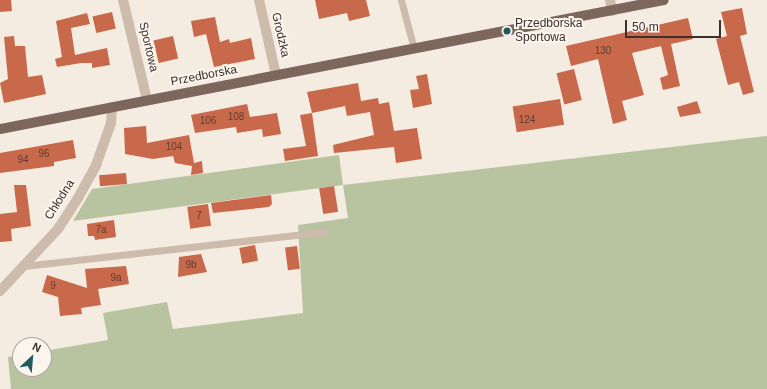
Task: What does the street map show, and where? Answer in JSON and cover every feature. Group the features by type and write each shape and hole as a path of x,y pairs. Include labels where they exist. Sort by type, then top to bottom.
{"main road":[{"name":"Przedborska","path":"0,129 664,0"}],"street":[{"name":"Sportowa","path":"124,0 147,100"},
{"name":"Grodzka","path":"258,0 276,75"},
{"path":"610,0 612,11"},
{"name":"Chłodna","path":"0,291 58,229 78,198 96,165 111,123 112,107"}],"lane":[{"path":"401,0 414,49"},
{"path":"24,266 324,232"}],"green space":[{"path":"767,136 767,389 11,389 8,357 12,356 12,377 52,377 52,350 108,340 103,313 167,302 173,329 303,313 298,225 348,218 343,185"},
{"path":"339,155 343,185 73,221 92,189"}],"building":[{"path":"0,0 11,0 12,11 0,12"},
{"path":"315,0 366,0 370,16 349,21 347,13 319,19"},
{"path":"742,8 747,34 740,36 754,92 743,95 739,82 728,85 716,39 727,36 721,12"},
{"path":"112,12 116,29 96,33 93,16"},
{"path":"87,13 90,24 71,28 75,55 107,48 110,65 92,68 92,63 81,63 57,67 55,59 62,57 56,21"},
{"path":"215,17 220,42 229,39 230,43 251,38 255,59 214,67 206,34 194,37 191,21"},
{"path":"688,18 693,39 671,44 680,86 663,90 660,78 668,75 661,46 632,53 644,95 622,101 627,120 613,124 598,59 571,66 566,46"},
{"path":"14,36 15,46 25,46 28,77 42,75 46,94 4,103 0,83 8,79 4,37"},
{"path":"173,36 178,58 159,63 154,40"},
{"path":"574,69 582,100 564,104 557,73"},
{"path":"427,74 432,104 413,108 410,90 419,89 416,76"},
{"path":"358,83 361,101 378,98 379,104 389,102 394,131 417,128 422,159 396,163 394,147 334,153 333,145 374,135 370,112 347,116 345,106 312,113 307,92"},
{"path":"560,99 564,125 517,132 513,107"},
{"path":"697,101 701,113 680,117 677,107"},
{"path":"247,104 250,117 277,113 281,134 263,137 262,129 237,133 236,127 195,133 191,115"},
{"path":"312,113 318,156 285,161 283,149 306,146 300,115"},
{"path":"146,126 147,143 189,135 194,163 202,161 203,173 191,175 192,166 175,163 173,156 153,159 125,154 124,128"},
{"path":"73,140 76,158 54,162 54,166 0,173 0,153"},
{"path":"126,173 127,184 100,186 99,175"},
{"path":"14,185 26,185 31,226 11,229 12,241 0,242 0,214 17,212"},
{"path":"334,186 338,212 323,214 319,188"},
{"path":"271,195 272,204 269,207 213,213 211,203"},
{"path":"208,204 211,226 190,229 187,207"},
{"path":"114,220 116,237 95,240 94,236 88,236 87,224"},
{"path":"255,245 258,261 242,264 239,248"},
{"path":"297,246 300,269 288,270 285,247"},
{"path":"201,254 207,272 178,277 179,257"},
{"path":"126,266 129,284 98,289 101,305 81,308 82,314 60,316 58,297 42,292 47,275 87,288 85,269"}],"place":[{"name":"Przedborska Sportowa","path":"507,31"}]}
